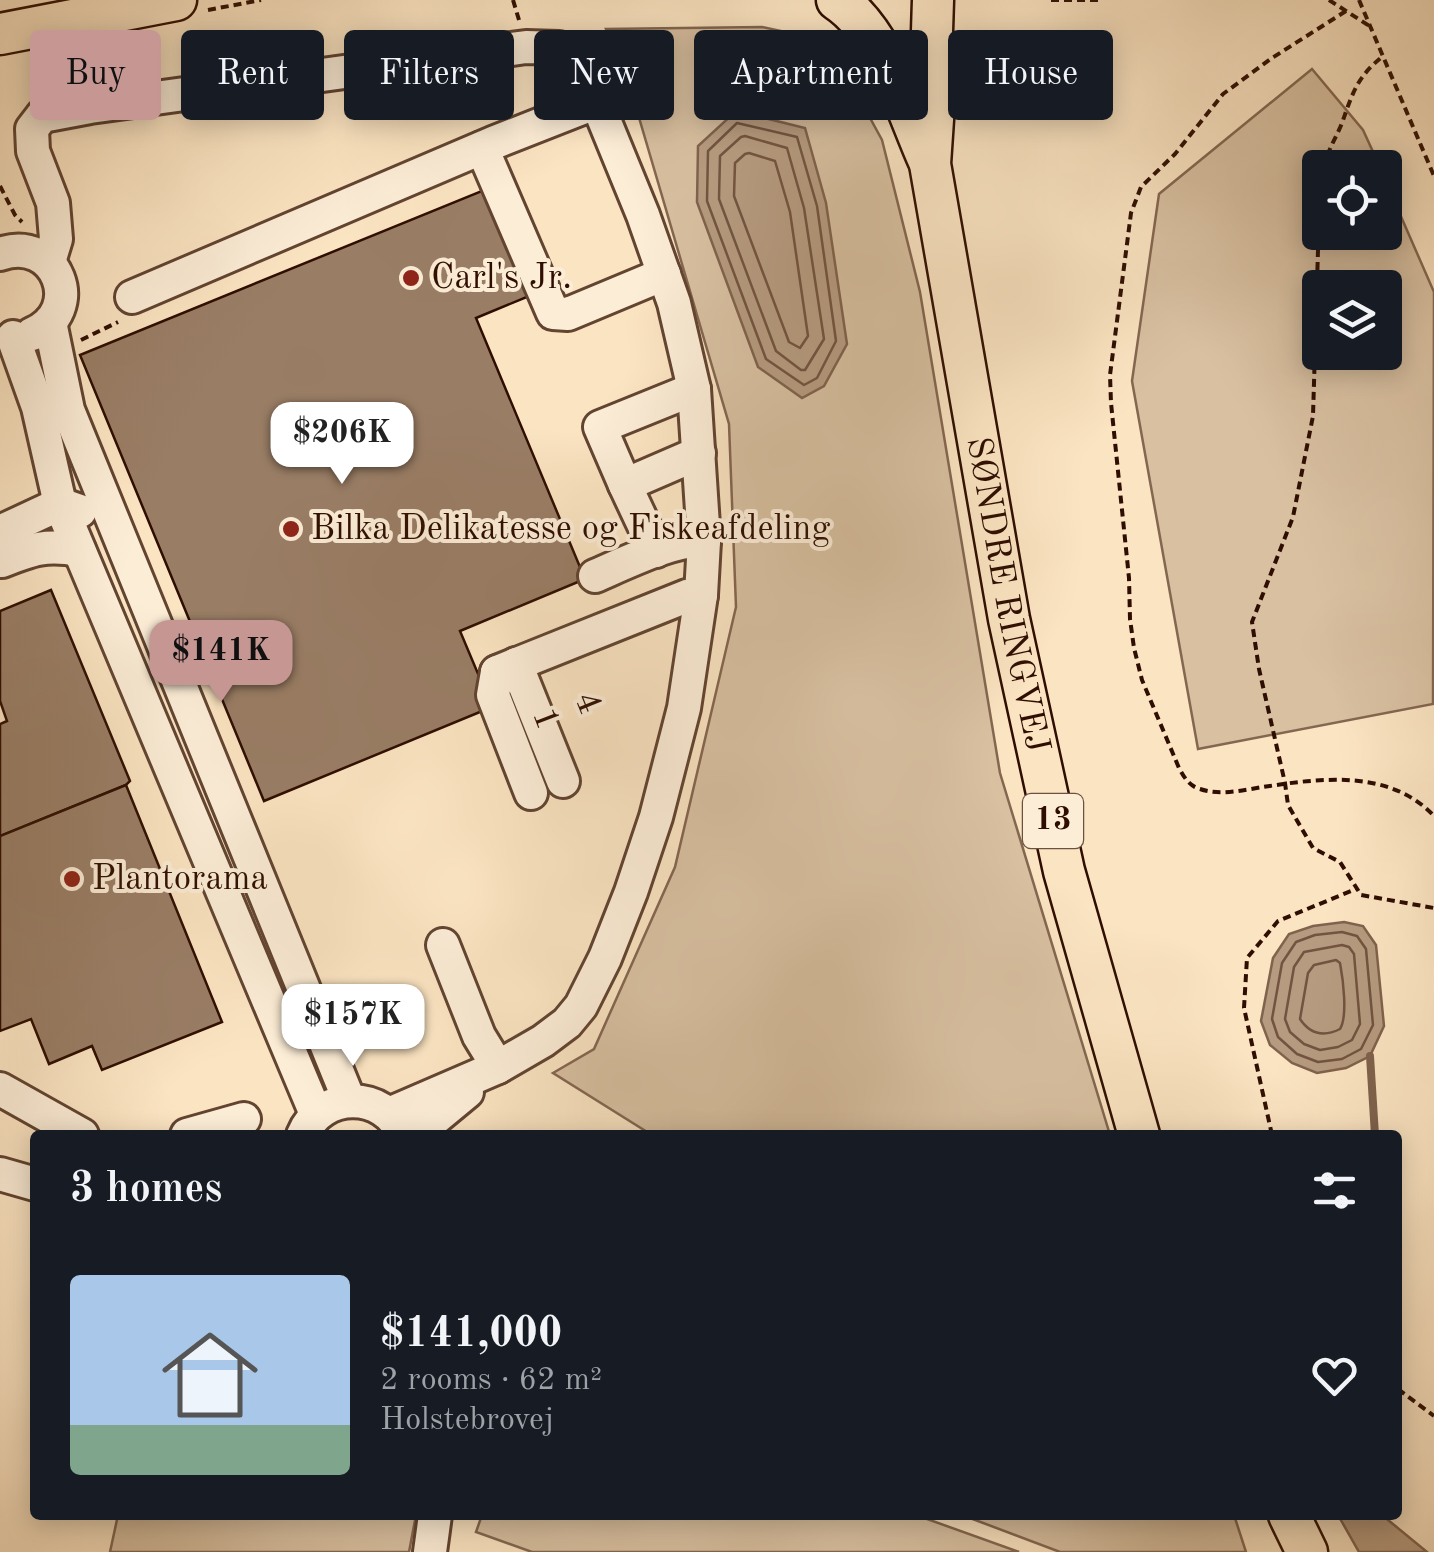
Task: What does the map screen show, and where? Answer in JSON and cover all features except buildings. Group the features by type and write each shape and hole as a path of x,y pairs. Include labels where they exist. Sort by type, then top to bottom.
{"main road":[{"path":"0,34 176,0"},
{"name":"SØNDRE RINGVEJ","path":"837,0 860,19 878,46 930,164 1009,619 1064,871 1138,1130"},
{"path":"852,0 869,0"},
{"name":"SØNDRE RINGVEJ","path":"930,164 936,90 933,0"},
{"path":"1291,1520 1307,1552"}],"street":[{"path":"161,98 534,47"},
{"path":"39,120 32,129 33,151 53,203 56,238 48,262"},
{"path":"132,297 552,120"},
{"path":"5,245 39,255 57,272 61,298 58,312 50,322 27,336 6,334 38,407 60,504 310,1125 331,1105 348,1100 363,1100 396,1124 542,1041 582,1006 644,856 684,708 704,541 694,389 664,274 604,120"},
{"path":"482,148 553,314 568,314 664,274"},
{"path":"50,322 68,410 348,1100"},
{"path":"656,551 600,427 694,389"},
{"path":"625,485 699,453"},
{"path":"60,504 95,516 143,631 165,651"},
{"path":"0,553 60,504"},
{"path":"595,576 656,551 693,540 704,541"},
{"path":"0,553 35,548 79,550"},
{"path":"513,666 687,596 700,596"},
{"name":"4","path":"513,666 553,784"},
{"name":"1","path":"513,666 493,695 553,784"},
{"path":"443,945 479,1036 498,1067"},
{"path":"420,1130 498,1067"},
{"path":"0,1089 73,1130"},
{"path":"205,1130 244,1119"},
{"path":"0,1174 30,1183"},
{"path":"430,1552 433,1520"}],"path":[{"path":"1051,0 1100,0"},
{"path":"1329,0 1371,28"},
{"path":"1359,0 1434,176"},
{"path":"1346,11 1223,94 1175,154 1140,187 1131,212 1110,376 1130,619 1142,680 1179,768 1196,789 1233,792 1328,778 1367,781 1396,789 1434,816"},
{"path":"1328,150 1353,88 1383,56"},
{"path":"1318,250 1313,416 1293,517 1252,622 1260,669 1288,805 1313,848 1340,862 1361,895 1434,908"},
{"path":"1271,1130 1244,1008 1247,958 1278,921 1356,889"},
{"path":"1402,1392 1434,1416"}],"shaded area":[{"path":"762,27 776,30 694,30 694,120 871,120 882,140 920,292 1000,773 1108,1130 644,1130 553,1073 594,1049 675,867 736,607 729,424 640,120 674,120 674,30 606,30"},
{"path":"1312,69 1363,130 1372,150 1302,150 1302,250 1402,250 1402,219 1434,292 1433,704 1198,749 1132,381 1159,194"},
{"path":"117,1520 415,1520 409,1552 110,1552"},
{"path":"480,1520 930,1520 1019,1552 532,1552 476,1532"},
{"path":"975,1520 1236,1520 1246,1552 1060,1552"}],"water":[{"path":"726,120 773,120 805,128 826,203 847,344 824,386 802,398 758,367 697,202 698,146"},
{"path":"1344,922 1363,926 1376,945 1384,1026 1370,1056 1346,1068 1317,1073 1292,1063 1270,1045 1261,1021 1273,958 1289,934"},
{"path":"1341,1520 1388,1520 1427,1552 1359,1552"}],"waterway":[{"path":"1370,1056 1375,1130"}],"place":[{"name":"Carl's Jr.","path":"411,278"},
{"name":"Bilka Delikatesse og Fiskeafdeling","path":"291,529"},
{"name":"Plantorama","path":"72,879"}]}
